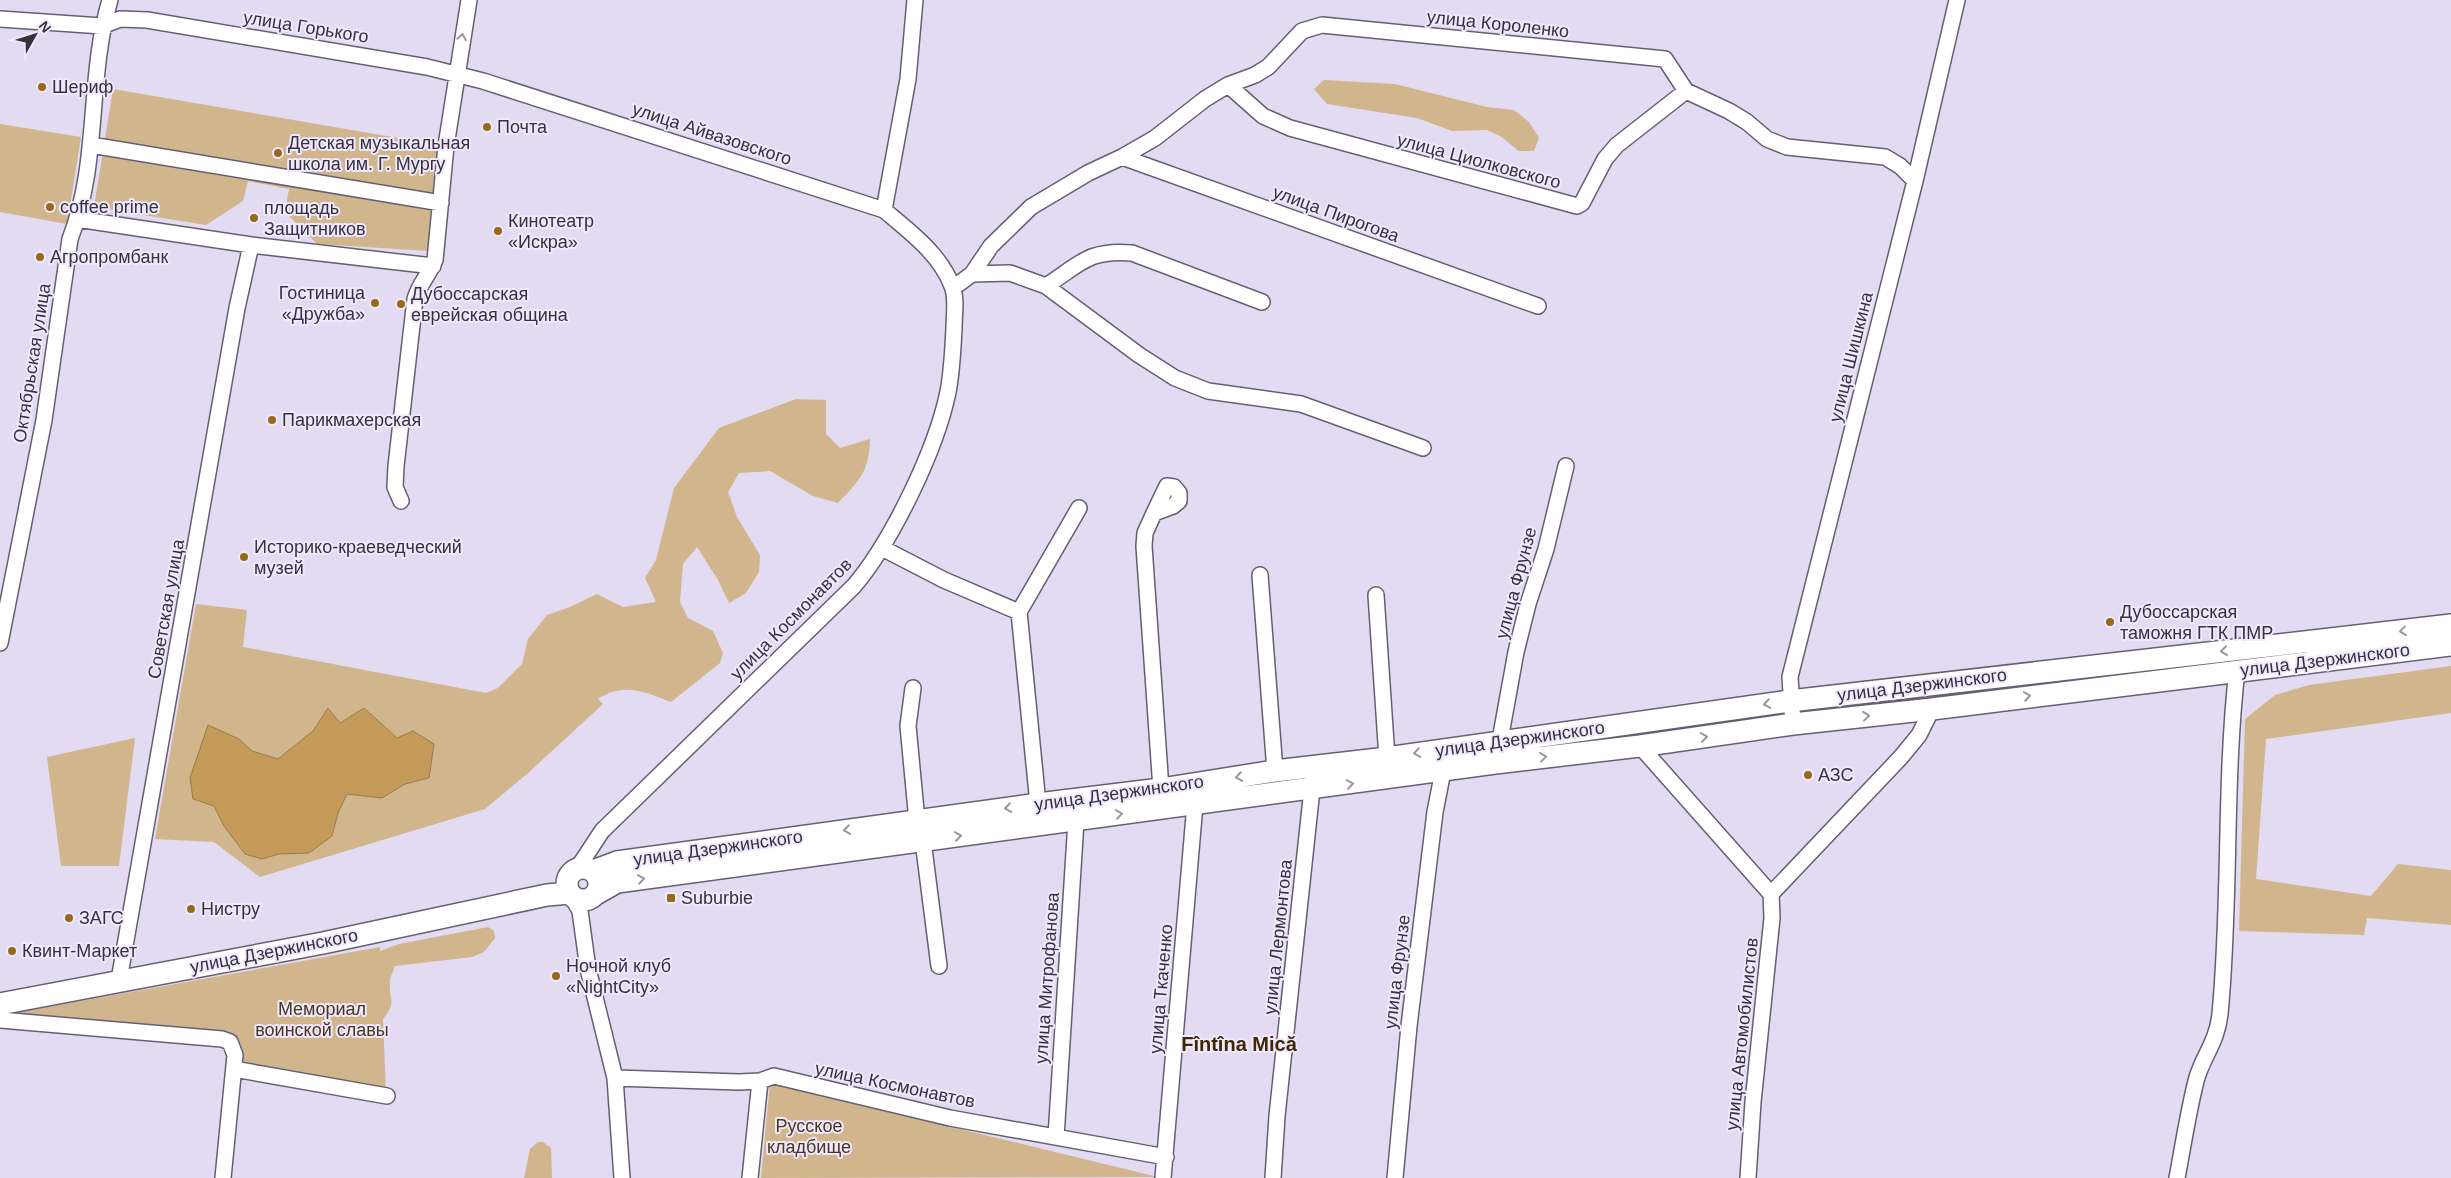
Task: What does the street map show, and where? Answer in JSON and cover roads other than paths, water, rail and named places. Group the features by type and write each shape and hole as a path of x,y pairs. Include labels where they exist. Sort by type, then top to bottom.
{"highway":[{"name":"улица Дзержинского","path":"920,831 1038,804 1161,789 1275,771 1388,758 1500,740 1643,722 1790,700 2451,625"},
{"name":"улица Дзержинского","path":"0,1004 119,980 323,944 582,888 617,862 920,831 1076,820 1495,763 1640,746 1793,724 1932,709 2451,645"}],"street":[{"name":"Октябрьская улица","path":"0,643 44,420 70,239 77,218 91,145 102,26 110,0"},
{"path":"401,502 395,487 396,466 415,299 418,287 428,277 433,266 456,74 469,0"},
{"path":"884,210 908,79 916,0"},
{"name":"улица Шишкина","path":"1793,724 1790,677 1915,181 1957,0"},
{"name":"улица Горького","path":"0,19 102,26 120,20 147,20 344,52 456,74"},
{"name":"улица Короленко","path":"1228,85 1255,76 1268,67 1302,31 1322,25 1665,59 1686,91"},
{"name":"улица Айвазовского","path":"456,74 884,210 914,235 938,261"},
{"path":"953,288 972,274 991,246 1031,207 1088,173 1122,157 1155,138 1205,99 1228,85"},
{"name":"улица Циолковского","path":"1228,85 1263,116 1290,128 1577,206 1582,203 1605,159 1617,145 1686,91"},
{"path":"1686,91 1729,111 1747,122 1767,139 1787,147 1885,157 1900,166 1915,181"},
{"path":"91,145 442,203"},
{"name":"улица Пирогова","path":"1122,157 1538,306"},
{"path":"77,218 251,245 433,266"},
{"name":"Советская улица","path":"119,980 235,315 251,245"},
{"path":"1046,286 1081,261 1098,253 1117,251 1132,253 1262,302"},
{"name":"улица Космонавтов","path":"582,888 592,844 621,812 854,586 882,548 911,490 941,421 948,391 953,350 953,288 938,261"},
{"path":"972,274 1010,273 1046,286 1139,355 1175,378 1208,391 1301,404 1423,448"},
{"name":"улица Фрунзе","path":"1495,763 1516,652 1528,604 1546,549 1566,466"},
{"path":"1038,804 1019,612 1079,508"},
{"path":"1154,513 1145,533 1144,546 1161,789"},
{"path":"882,548 944,580 1019,612"},
{"path":"1260,575 1275,771"},
{"path":"1376,594 1388,758"},
{"path":"2177,1178 2196,1080 2214,1044 2220,1016 2226,927 2231,737 2237,670"},
{"path":"913,688 908,726 920,831 939,966"},
{"path":"1640,746 1771,894 1901,757 1919,735 1932,709"},
{"name":"улица Фрунзе","path":"1395,1178 1410,1016 1434,812 1443,771"},
{"name":"улица Лермонтова","path":"1273,1178 1277,1116 1312,789"},
{"name":"улица Ткаченко","path":"1163,1178 1195,804"},
{"name":"улица Митрофанова","path":"1056,1137 1076,820"},
{"path":"582,888 588,969 615,1078 622,1178"},
{"name":"улица Автомобилистов","path":"1748,1178 1753,1102 1772,918 1771,894"},
{"path":"0,1020 222,1039 230,1042 235,1055 223,1178"},
{"path":"234,1069 388,1096"},
{"name":"улица Космонавтов","path":"615,1078 760,1081 774,1076 950,1118 1166,1157"},
{"path":"750,1178 760,1081"}],"place":[{"name":"Шериф","path":"42,87"},
{"name":"Почта","path":"487,127"},
{"name":"Детская музыкальная школа им. Г. Мургу","path":"278,153"},
{"name":"coffee prime","path":"50,207"},
{"name":"площадь Защитников","path":"254,218"},
{"name":"Кинотеатр «Искра»","path":"498,231"},
{"name":"Агропромбанк","path":"40,257"},
{"name":"Гостиница «Дружба»","path":"375,303"},
{"name":"Дубоссарская еврейская община","path":"401,304"},
{"name":"Парикмахерская","path":"272,420"},
{"name":"Историко-краеведческий музей","path":"244,557"},
{"name":"Дубоссарская таможня ГТК ПМР","path":"2110,622"},
{"name":"АЗС","path":"1808,775"},
{"name":"Suburbie","path":"671,898"},
{"name":"Нистру","path":"191,909"},
{"name":"ЗАГС","path":"69,918"},
{"name":"Квинт-Маркет","path":"12,951"},
{"name":"Ночной клуб «NightCity»","path":"556,976"}],"district":[{"name":"Fîntîna Mică","path":"1239,1044"}],"park label":[{"name":"Мемориал воинской славы","path":"322,1019"},
{"name":"Русское кладбище","path":"809,1136"}]}
